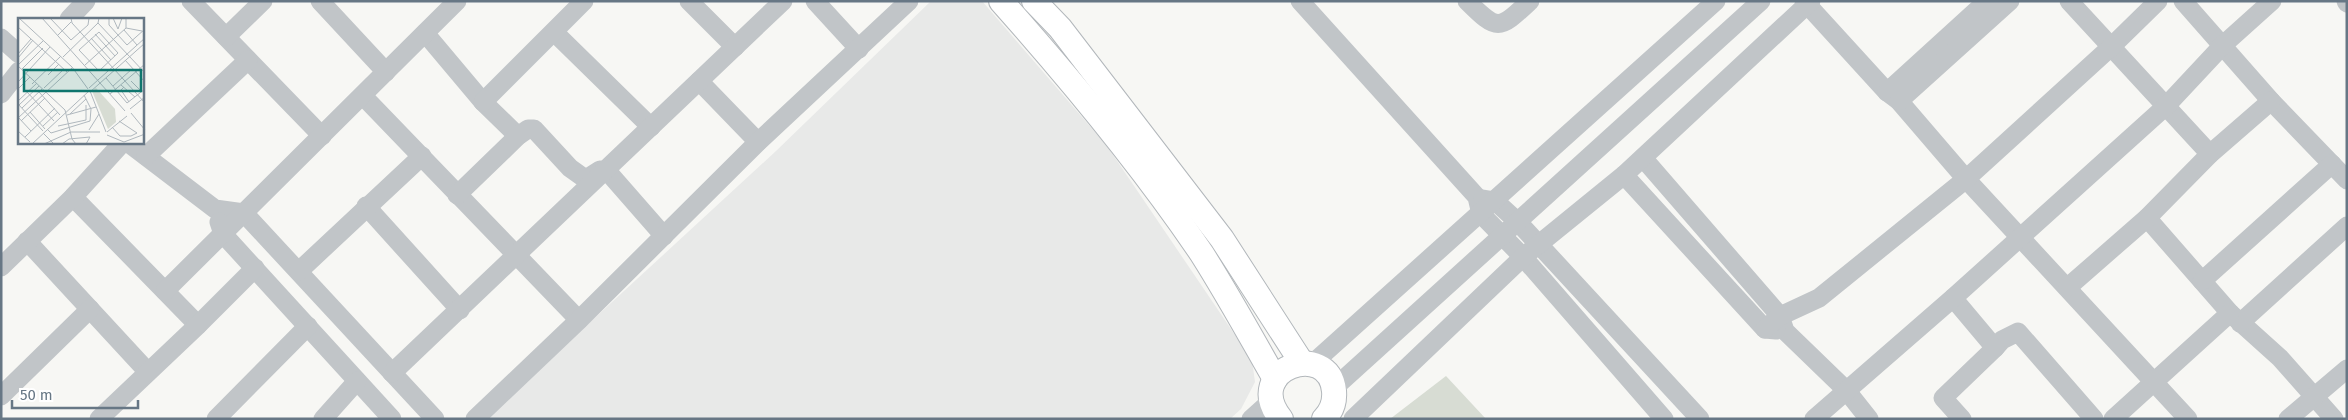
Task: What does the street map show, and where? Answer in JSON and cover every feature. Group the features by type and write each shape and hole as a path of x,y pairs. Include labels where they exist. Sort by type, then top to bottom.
{"main road":[{"path":"1001,1 1130,156 1190,238 1231,300 1276,399"},
{"path":"1034,1 1060,28 1222,239 1307,364"},
{"path":"1276,399 1282,370 1291,365 1307,364 1326,373 1334,388 1333,406 1324,419"}],"street":[{"path":"70,18 86,1"},
{"path":"191,1 322,136"},
{"path":"226,37 263,1"},
{"path":"320,1 386,72"},
{"path":"165,291 457,1"},
{"path":"483,102 584,1"},
{"path":"689,1 735,47"},
{"path":"392,373 784,1"},
{"path":"815,1 859,49"},
{"path":"475,419 579,320 758,142 909,1"},
{"path":"1300,1 1484,204 1502,236 1523,257 1664,419"},
{"path":"1467,1 1491,23 1499,25 1507,22 1530,1"},
{"path":"1307,364 1484,204 1716,1"},
{"path":"1334,388 1761,1"},
{"path":"1893,96 1986,1"},
{"path":"1893,96 2010,1"},
{"path":"2069,1 2210,154"},
{"path":"1624,176 1765,329 1782,323 1819,298 1966,179 2112,46 2158,1"},
{"path":"2183,1 2271,101 2347,180"},
{"path":"1814,419 1953,298 2166,106 2223,45 2272,1"},
{"path":"1353,419 1523,257 1624,176 1807,2 1966,179 2068,287 2188,419"},
{"path":"554,32 651,127"},
{"path":"425,33 483,102 518,136"},
{"path":"1,38 18,53"},
{"path":"146,156 248,60"},
{"path":"1,94 18,72"},
{"path":"699,81 758,142"},
{"path":"363,96 579,320"},
{"path":"2068,287 2147,218 2210,154 2271,101"},
{"path":"457,195 518,136 528,129 534,130 570,168 584,178 589,178 600,170 605,171 664,236"},
{"path":"1,266 73,197 121,144"},
{"path":"130,144 215,209 244,213 435,419"},
{"path":"299,271 366,206 422,156"},
{"path":"1643,158 1782,323 1846,390 1869,419"},
{"path":"2202,281 2332,164"},
{"path":"73,197 198,325"},
{"path":"1484,204 1518,222 1700,419"},
{"path":"366,206 460,310"},
{"path":"215,209 223,234 392,419"},
{"path":"2147,218 2235,318 2280,358 2334,419"},
{"path":"2113,419 2154,380 2235,318 2347,226"},
{"path":"26,241 148,372"},
{"path":"99,419 255,268"},
{"path":"1953,298 1995,348"},
{"path":"1,396 90,309"},
{"path":"216,419 308,326"},
{"path":"1962,419 1943,398 2002,340 2018,332 2094,419"},
{"path":"2288,419 2347,369"},
{"path":"323,419 357,382"},
{"path":"1251,419 1276,399"}],"shaded area":[{"path":"931,1 982,1 1107,146 1252,360 1255,382 1241,409 1230,419 485,419 776,151"},
{"path":"1446,376 1486,419 1390,419"}]}
